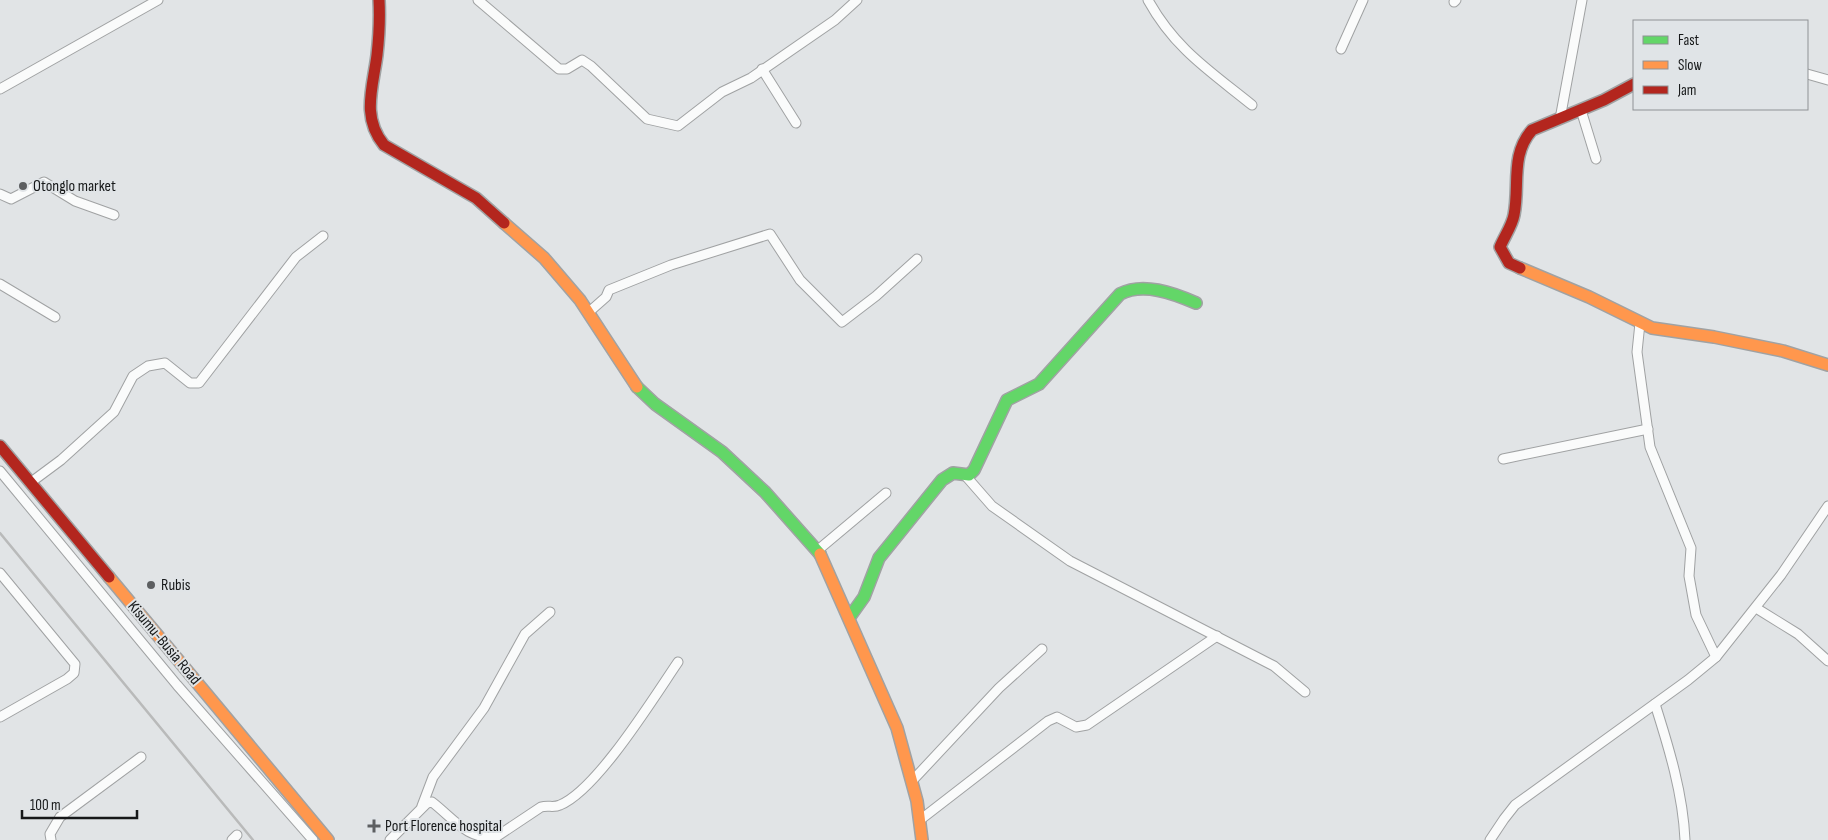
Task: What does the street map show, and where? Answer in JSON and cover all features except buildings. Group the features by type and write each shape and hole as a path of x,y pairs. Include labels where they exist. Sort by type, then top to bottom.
{"main road":[{"path":"379,0 377,55 370,106 370,121 377,139 384,145 434,172 476,198 544,258 588,312 622,367 638,388 655,404 722,452 765,492 818,550 830,572 888,705 912,781 922,840"},
{"path":"1633,84 1582,110 1532,130 1516,159 1514,216 1500,246 1500,252 1509,263 1589,297 1640,323 1658,329 1714,337 1775,350 1828,365"},
{"path":"849,618 861,604 873,569 879,558 942,480 953,473 969,475 974,470 1007,400 1039,384 1126,290 1139,288 1180,296 1196,303"},
{"name":"Kisumu-Busia Road","path":"0,446 328,840"}],"street":[{"path":"0,89 158,0"},
{"path":"478,0 559,69 567,70 582,60 647,119 678,126 722,92 750,78 835,20 857,0"},
{"path":"1148,0 1160,22 1186,52 1252,105"},
{"path":"1341,49 1363,0"},
{"path":"1560,119 1582,0"},
{"path":"762,70 796,123"},
{"path":"1808,74 1828,80"},
{"path":"1582,110 1596,159"},
{"path":"0,194 11,199 44,182 76,201 114,215"},
{"path":"588,312 606,297 609,290 670,265 770,234 800,280 842,322 876,296 916,258"},
{"path":"30,483 62,460 114,412 133,376 148,366 165,363 190,383 199,383 296,257 323,236"},
{"path":"0,284 55,317"},
{"path":"1640,323 1637,352 1652,454 1661,470 1664,485 1691,548 1689,576 1696,614 1716,657"},
{"path":"1503,459 1648,429"},
{"path":"0,471 177,685 313,840"},
{"path":"964,474 992,506 1070,561 1278,669 1305,692"},
{"path":"818,550 886,493"},
{"path":"1490,840 1515,805 1655,704 1716,657 1782,575 1828,506"},
{"path":"0,573 75,664 74,672 67,679 0,717"},
{"path":"1756,608 1798,634 1828,661"},
{"path":"390,840 422,806 433,777 484,708 525,634 550,612"},
{"path":"920,820 1048,721 1057,717 1076,727 1087,725 1217,636"},
{"path":"912,781 999,688 1042,648"},
{"path":"422,806 432,802 467,833 489,838 496,837 541,807 563,804 590,782 628,734 678,662"},
{"path":"1655,704 1676,775 1685,840"},
{"path":"51,840 50,834 60,817 141,757"}],"railway":[{"path":"0,533 253,840"}],"traffic: fast":[{"path":"849,618 864,597 879,558 942,480 953,473 969,475 974,470 1007,400 1039,384 1120,294 1138,289 1158,290 1196,303"},
{"path":"637,387 655,404 722,452 765,492 820,554"}],"traffic: slow":[{"path":"504,223 544,258 580,300 637,387"},
{"path":"1520,268 1589,297 1652,328 1714,337 1783,351 1828,365"},
{"path":"820,554 897,728 917,801 922,840"},
{"path":"109,577 328,840"}],"traffic: jam":[{"path":"379,0 377,55 370,101 373,124 377,134 384,145 476,198 504,223"},
{"path":"1520,268 1509,263 1500,247 1514,215 1518,160 1525,140 1532,130 1604,100 1633,85"},
{"path":"0,446 109,577"}],"place":[{"name":"Otonglo market","path":"23,186"},
{"name":"Rubis","path":"151,585"},
{"name":"Port Florence hospital","path":"374,826"}]}
